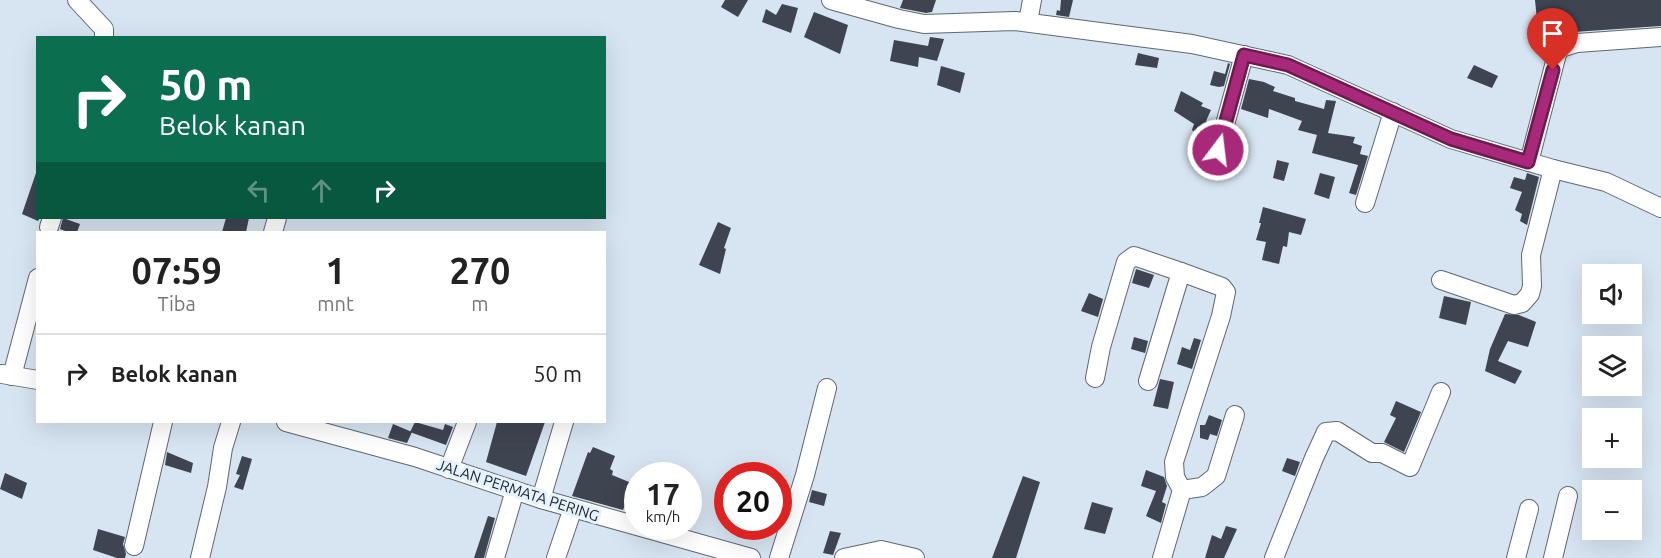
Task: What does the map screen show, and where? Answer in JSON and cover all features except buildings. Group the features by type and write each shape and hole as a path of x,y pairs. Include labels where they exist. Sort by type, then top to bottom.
{"street":[{"path":"77,0 104,29 104,36"},
{"path":"831,0 924,24 957,24 991,20 1028,22 1192,45 1288,65 1451,139 1553,170 1606,182 1661,208"},
{"path":"1028,22 1032,0"},
{"path":"1528,162 1557,54 1561,48 1577,43 1661,37"},
{"path":"1218,150 1244,55"},
{"path":"1365,203 1393,112"},
{"path":"1441,280 1515,305 1527,299 1532,286 1531,255 1553,170"},
{"path":"1095,378 1101,348 1126,262 1134,256 1214,283 1226,292 1221,316 1174,462 1174,477 1182,490 1162,558"},
{"path":"1148,381 1181,272"},
{"path":"36,284 6,375 36,380"},
{"path":"779,558 805,475 827,388"},
{"path":"1275,558 1326,432 1333,430 1342,433 1372,453 1382,453 1410,467 1442,392"},
{"path":"1182,490 1202,487 1216,476 1235,415"},
{"path":"134,546 163,423"},
{"path":"200,558 217,487 223,448 231,423"},
{"name":"JALAN PERMATA PERING","path":"290,423 416,457 449,470 541,499 751,558"},
{"path":"449,470 468,423"},
{"path":"541,499 564,423"},
{"path":"495,558 515,490"},
{"path":"1553,558 1568,496"},
{"path":"556,558 573,508"},
{"path":"1516,558 1529,509"},
{"path":"844,558 881,550 915,558"}],"route":[{"path":"1218,150 1244,55 1288,65 1451,139 1528,162 1553,70"}]}
